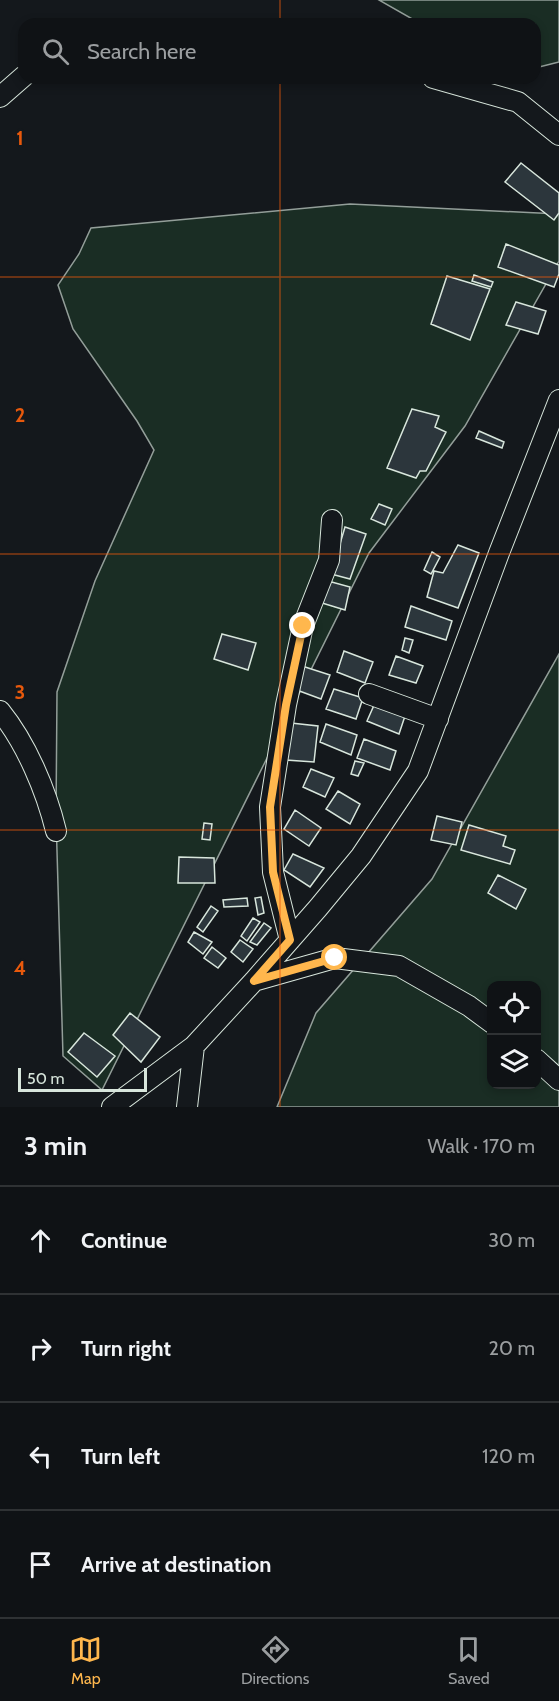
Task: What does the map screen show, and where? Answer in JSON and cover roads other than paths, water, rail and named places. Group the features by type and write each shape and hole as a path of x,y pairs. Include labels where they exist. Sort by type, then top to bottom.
{"street":[{"path":"0,97 18,80"},
{"path":"454,84 519,102 559,135"},
{"path":"112,1107 194,1046 254,981 326,900 378,832 418,771 559,400"},
{"path":"290,940 273,872 270,807 286,705 303,626 329,560 332,520"},
{"path":"369,694 438,719"},
{"path":"0,711 16,730 50,806 56,831"},
{"path":"254,981 335,958 399,966 469,1006 487,1019"},
{"path":"187,1107 194,1046"},
{"path":"541,1063 559,1080"}]}
